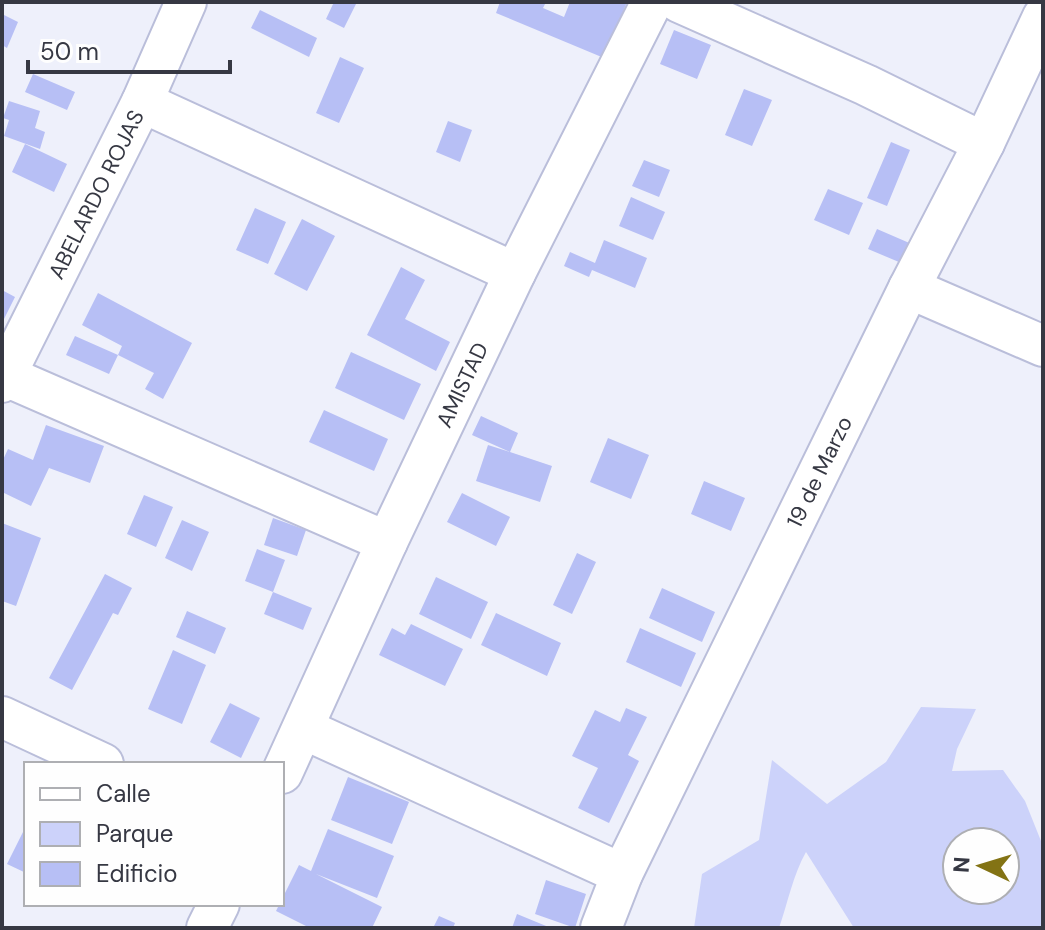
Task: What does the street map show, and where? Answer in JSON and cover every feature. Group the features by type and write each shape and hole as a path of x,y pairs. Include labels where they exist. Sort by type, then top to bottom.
{"street":[{"name":"ABELARDO ROJAS","path":"4,379 142,102 186,2"},
{"name":"AMISTAD","path":"284,769 387,542 515,273 652,2"},
{"path":"679,2 853,78 984,143"},
{"name":"19 de Marzo","path":"601,928 622,874 909,288 984,143 1043,17"},
{"path":"142,102 515,273"},
{"path":"909,288 1043,346"},
{"path":"4,379 387,542"},
{"path":"2,717 99,762"},
{"path":"304,729 622,874"},
{"path":"207,928 218,906"}],"green space":[{"path":"921,707 976,709 957,749 952,771 1003,770 1025,801 1043,846 1043,928 854,928 806,852 779,928 694,928 702,874 759,840 772,760 827,804 886,762"}],"building":[{"path":"334,2 357,2 344,28 326,19"},
{"path":"500,2 546,2 543,8 564,17 570,2 627,2 604,58 496,13"},
{"path":"260,10 317,38 309,57 251,28"},
{"path":"2,14 18,22 7,48 2,45"},
{"path":"674,30 711,45 697,79 660,64"},
{"path":"340,57 364,68 339,123 316,113"},
{"path":"33,74 75,92 67,110 25,92"},
{"path":"744,89 772,100 752,146 725,135"},
{"path":"9,101 40,111 35,128 45,132 40,149 4,136 9,120 3,118"},
{"path":"448,121 472,130 460,162 436,152"},
{"path":"891,142 910,150 887,206 867,198"},
{"path":"25,144 67,164 54,192 12,172"},
{"path":"644,160 670,170 659,197 632,186"},
{"path":"828,189 863,203 849,235 814,220"},
{"path":"631,197 665,212 653,240 619,226"},
{"path":"255,208 286,222 268,264 236,250"},
{"path":"302,219 335,236 307,291 274,274"},
{"path":"877,229 914,245 906,265 868,249"},
{"path":"604,240 647,258 635,288 592,270 589,277 564,266 570,252 595,263"},
{"path":"401,267 425,280 405,319 450,342 436,371 367,335"},
{"path":"2,290 15,297 2,323"},
{"path":"98,293 192,343 163,399 145,389 154,373 118,355 122,346 82,325"},
{"path":"75,336 118,355 109,374 66,355"},
{"path":"351,352 421,384 404,420 335,388"},
{"path":"324,410 388,439 374,471 309,442"},
{"path":"481,416 518,433 510,452 472,435"},
{"path":"46,425 104,446 90,483 49,468 31,506 2,492 2,462 8,449 33,460"},
{"path":"608,438 649,455 631,499 590,482"},
{"path":"488,445 552,466 540,502 476,481"},
{"path":"704,481 745,498 731,531 691,514"},
{"path":"462,493 510,517 496,546 447,522"},
{"path":"144,495 173,507 156,547 127,534"},
{"path":"273,518 306,530 297,556 264,545"},
{"path":"182,520 209,532 192,571 165,558"},
{"path":"2,523 41,538 16,606 2,601"},
{"path":"257,549 285,560 273,592 245,581"},
{"path":"577,553 596,562 572,614 553,605"},
{"path":"105,574 132,588 118,615 113,613 72,690 49,678"},
{"path":"436,577 488,602 471,639 419,614"},
{"path":"662,588 715,612 702,642 649,618"},
{"path":"273,592 312,608 303,630 264,614"},
{"path":"187,611 226,628 215,654 176,637"},
{"path":"496,613 561,643 547,676 481,645"},
{"path":"411,624 463,649 445,686 379,655 392,628 405,635"},
{"path":"640,628 696,653 681,687 626,662"},
{"path":"173,650 206,665 182,724 148,709"},
{"path":"230,703 260,718 241,758 210,742"},
{"path":"626,708 647,717 628,755 639,761 609,823 578,808 598,768 572,756 595,710 620,722"},
{"path":"348,777 409,802 392,844 331,820"},
{"path":"328,829 394,856 377,898 316,874 382,907 372,928 310,928 276,911 278,906 284,906 284,895 299,865 311,871"},
{"path":"24,830 24,872 7,864"},
{"path":"546,880 586,894 575,928 535,914"},
{"path":"517,914 551,928 512,928"},
{"path":"439,916 455,923 453,928 433,928"}]}
